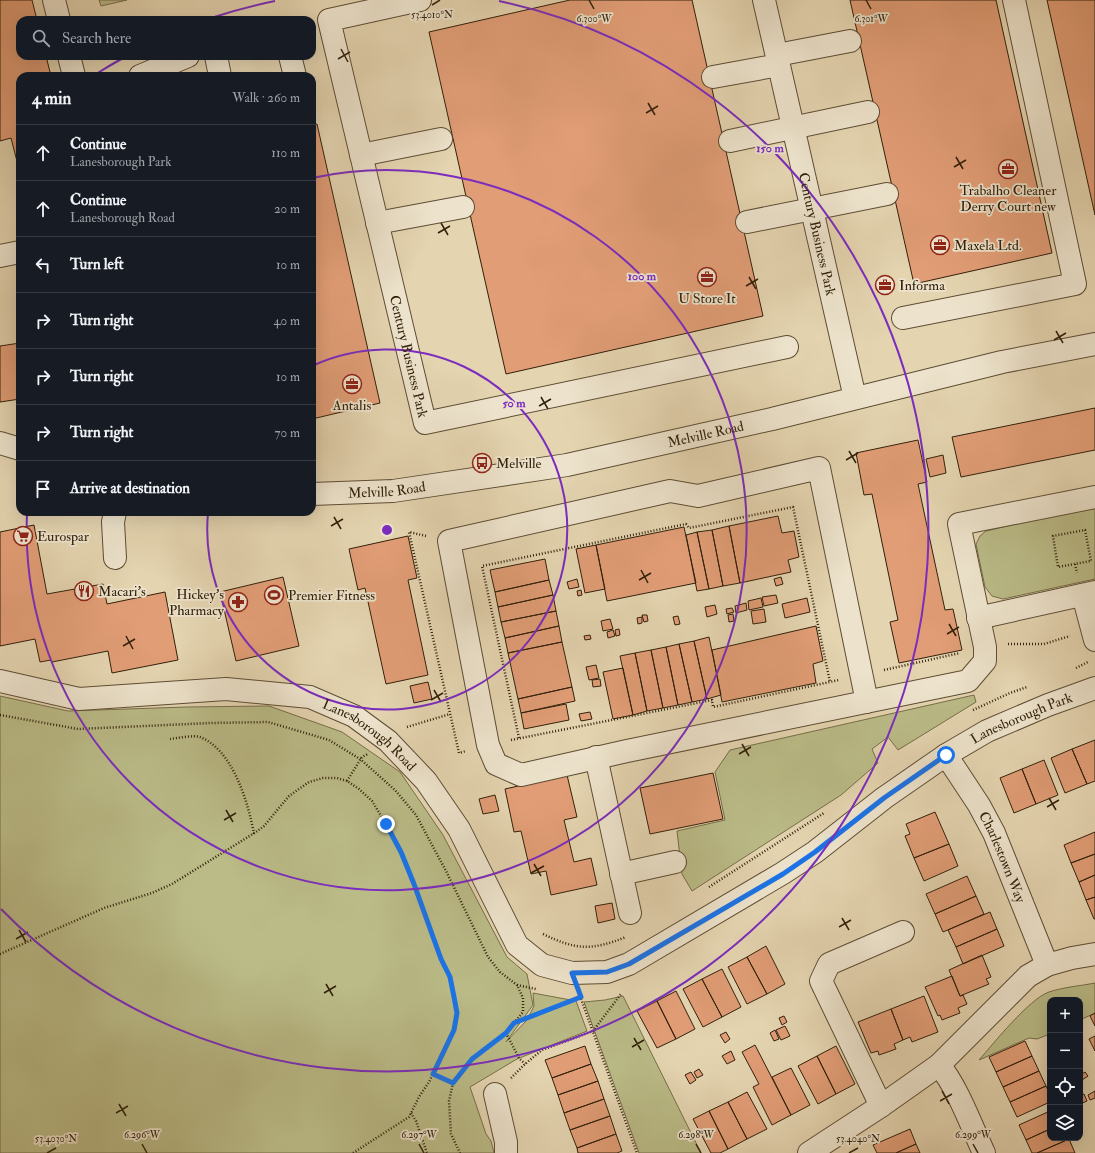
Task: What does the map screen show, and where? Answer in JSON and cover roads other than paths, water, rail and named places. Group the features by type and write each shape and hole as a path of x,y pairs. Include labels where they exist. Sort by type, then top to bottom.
{"street":[{"path":"54,0 58,16"},
{"name":"Century Business Park","path":"420,0 320,22 361,155 425,423 787,348"},
{"name":"Century Business Park","path":"764,0 855,398"},
{"path":"903,318 1075,284 1014,0"},
{"path":"713,77 850,41"},
{"path":"70,60 73,72"},
{"path":"150,72 178,60"},
{"path":"217,60 219,72"},
{"path":"291,60 294,72"},
{"path":"730,141 868,112"},
{"path":"361,155 441,139"},
{"path":"748,222 887,194"},
{"path":"377,223 463,207"},
{"path":"0,256 16,253"},
{"name":"Melville Road","path":"316,494 393,490 567,465 764,421 1002,362 1095,344"},
{"path":"0,443 16,448"},
{"path":"867,702 819,468 698,496 670,491 449,541 488,745 496,764 521,775 596,757 867,702 968,681 984,660 985,648 959,524 1095,496"},
{"path":"114,516 113,522 115,558"},
{"path":"978,618 1089,594 1093,632"},
{"name":"Lanesborough Road","path":"0,682 79,699 226,689 310,697 354,716 388,741 426,780 459,829 517,945 542,965 572,973 607,972 629,964"},
{"name":"Lanesborough Park","path":"629,964 783,874 815,852 884,798 946,755 987,731 1048,705 1095,688"},
{"name":"Charlestown Way","path":"946,755 979,805 994,833 1047,965"},
{"path":"596,757 630,913"},
{"path":"621,874 675,862"},
{"path":"881,1106 822,981 829,964 903,932"},
{"path":"809,1153 881,1106 939,1065 1028,976 1047,965 1072,958 1095,954"},
{"path":"939,1065 946,1073 984,1153"},
{"path":"495,1094 506,1142 506,1153"}],"place":[{"name":"Trabalho Cleaner Derry Court new","path":"1008,169"},
{"name":"Maxela Ltd.","path":"940,245"},
{"name":"U Store It","path":"707,277"},
{"name":"Informa","path":"885,285"},
{"name":"Antalis","path":"352,384"},
{"name":"Melville","path":"482,463"},
{"name":"Eurospar","path":"23,536"},
{"name":"Macari's","path":"84,591"},
{"name":"Premier Fitness","path":"274,595"},
{"name":"Hickey's Pharmacy","path":"238,602"}]}
